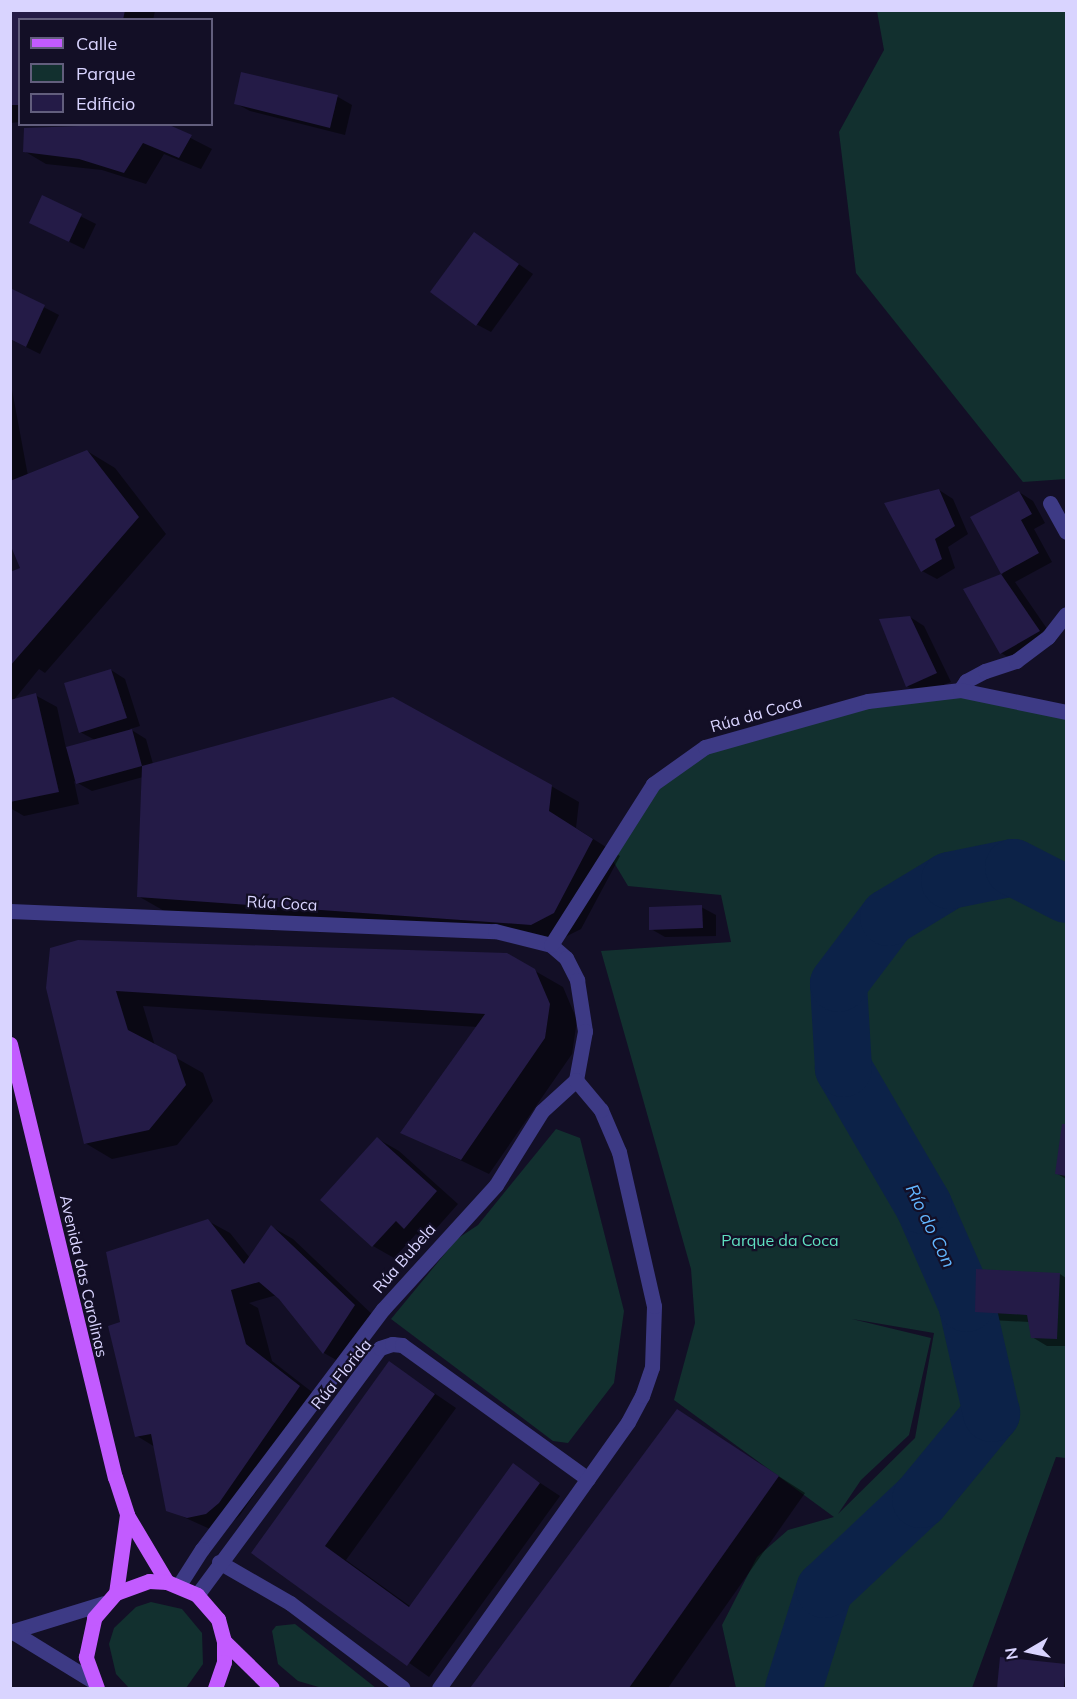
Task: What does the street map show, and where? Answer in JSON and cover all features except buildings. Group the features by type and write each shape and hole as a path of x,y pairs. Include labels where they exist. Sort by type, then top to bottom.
{"main road":[{"name":"Avenida das Carolinas","path":"10,1044 127,1515"},
{"path":"127,1515 173,1583"},
{"path":"116,1593 127,1515"},
{"path":"94,1684 86,1657 87,1638 104,1604 116,1593 132,1584 173,1583 197,1595 218,1620 224,1641 224,1662 215,1689"},
{"path":"224,1641 272,1689"}],"street":[{"path":"1050,503 1066,532"},
{"path":"960,690 985,671 1016,661 1048,637 1066,614"},
{"name":"Rúa da Coca","path":"551,945 653,784 705,747 868,700 960,690 1066,712"},
{"name":"Rúa Coca","path":"10,911 495,931 551,945"},
{"path":"439,1689 588,1479 642,1396 656,1336 654,1306 619,1152 602,1110 576,1080 585,1031 583,1006 566,958 551,945"},
{"name":"Rúa Bubela","path":"173,1583 383,1308 496,1185 542,1111 576,1080"},
{"name":"Rúa Florida","path":"197,1595 219,1562 381,1348 392,1344 402,1345 588,1479"},
{"path":"219,1562 290,1603 403,1689"},
{"path":"12,1632 104,1604"},
{"path":"12,1632 94,1684"}],"green space":[{"path":"877,11 1066,11 1066,479 1023,482 856,273 839,132 884,50"},
{"name":"Parque da Coca","path":"960,690 1066,715 1066,1458 1056,1457 972,1688 736,1688 722,1625 757,1557 788,1530 834,1517 674,1400 695,1323 691,1269 601,951 731,942 721,895 628,886 607,851 653,784 705,747 868,701","holes":["852,1319 934,1333 915,1438 838,1514 861,1480 909,1435 931,1338"]},
{"path":"556,1129 580,1138 624,1311 614,1383 568,1443 553,1441 391,1319 457,1239 478,1225"},
{"path":"151,1602 182,1609 202,1633 203,1664 186,1688 129,1688 116,1674 109,1644 114,1628 136,1607"},
{"path":"295,1624 376,1688 322,1688 298,1681 278,1664 272,1631 276,1626"}],"waterway":[{"name":"Río do Con","path":"793,1688 824,1589 920,1499 991,1413 966,1303 923,1205 843,1068 838,983 888,917 949,880 1013,867 1066,894"}]}
